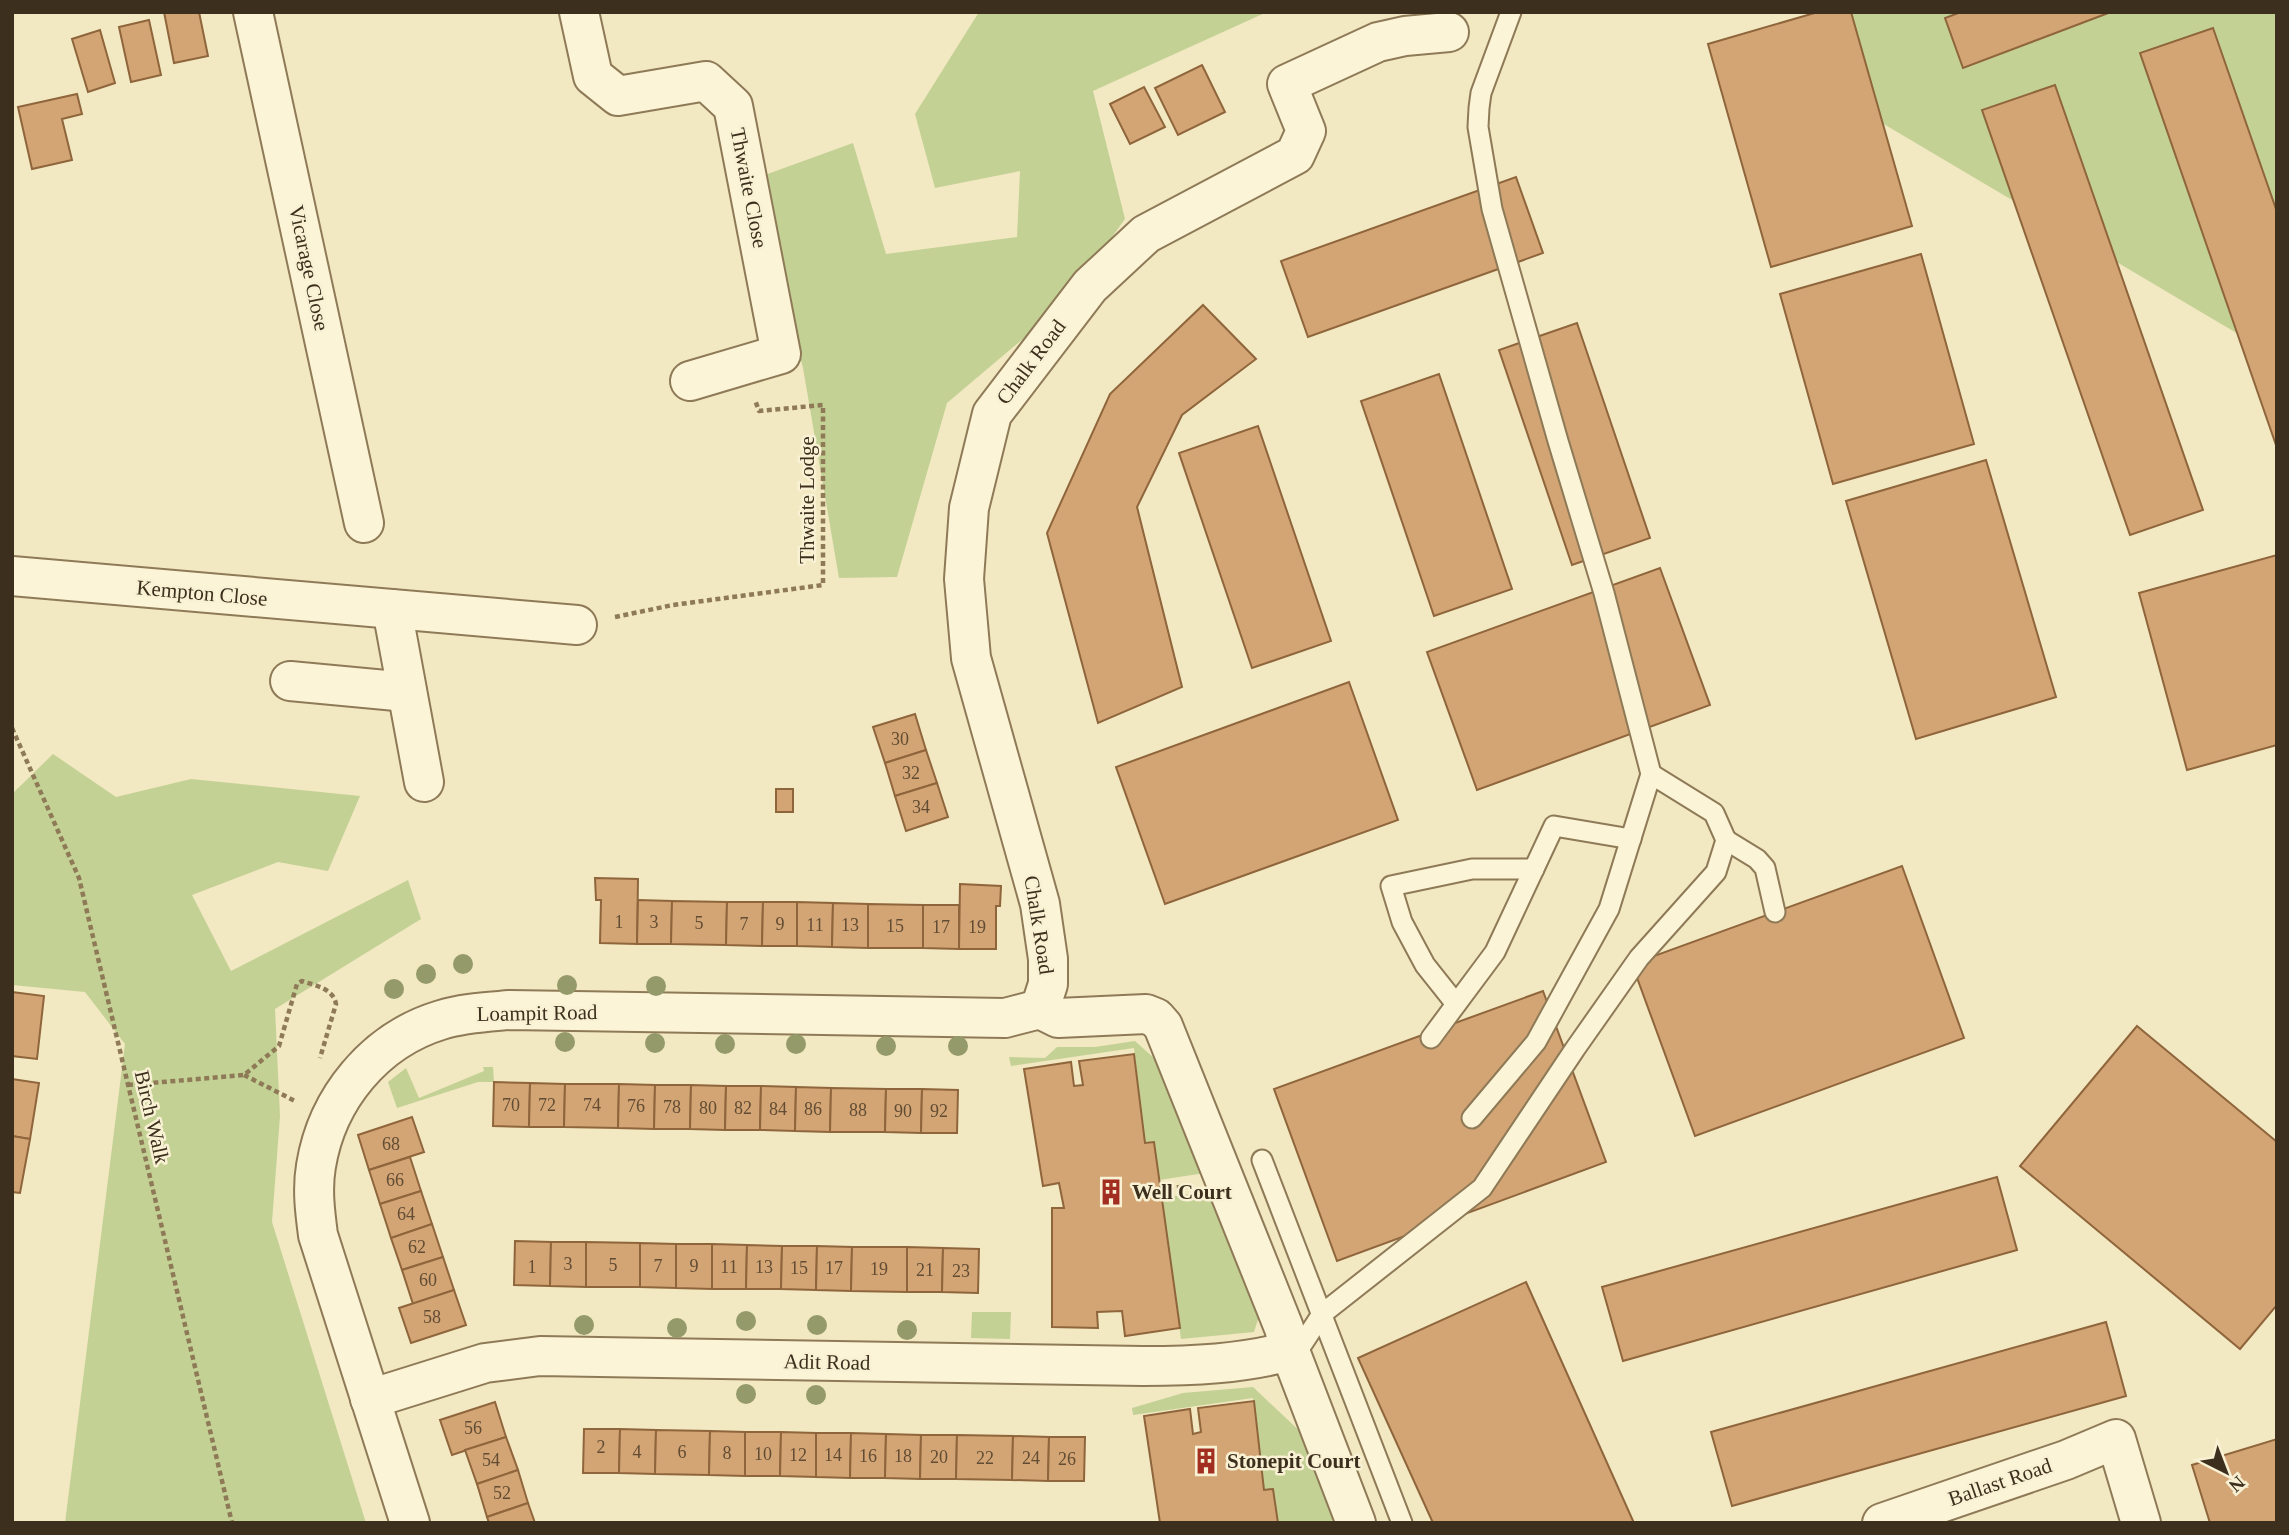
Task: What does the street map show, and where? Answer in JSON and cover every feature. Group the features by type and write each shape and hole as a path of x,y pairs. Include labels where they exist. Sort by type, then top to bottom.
{"street":[{"name":"Vicarage Close","path":"253,12 364,523"},
{"name":"Thwaite Close","path":"579,12 593,76 618,96 706,80 733,106 781,354 690,381"},
{"name":"Chalk Road","path":"1040,1009 1048,984 1048,959 1040,904 971,658 966,620 964,579 969,508 992,414 1090,286 1146,234 1295,155 1306,131 1287,85 1378,42 1405,36 1449,32"},
{"name":"Kempton Close","path":"12,576 577,625"},
{"path":"392,609 424,782"},
{"path":"290,681 407,692"},
{"name":"Loampit Road","path":"410,1523 318,1235 315,1213 315,1167 330,1118 338,1100 381,1052 410,1032 442,1019 475,1012 510,1010 1005,1018 1040,1009"},
{"path":"1040,1009 1058,1018 1146,1014 1156,1018 1163,1026 1284,1328 1290,1351 1356,1523"},
{"name":"Adit Road","path":"370,1399 485,1363 540,1356 1143,1366 1204,1365 1256,1360 1290,1351"},
{"name":"Ballast Road","path":"1882,1523 2066,1460 2116,1438 2141,1523"}],"lane":[{"path":"1472,1118 1536,1042 1609,909 1651,774 1604,593 1492,209 1478,127 1480,93 1511,12"},
{"path":"1651,774 1714,813 1726,840 1757,859 1765,868 1775,912"},
{"path":"1431,1038 1495,952 1554,826 1631,839"},
{"path":"1290,1351 1303,1342 1322,1314 1482,1188 1639,958 1716,872 1726,840"},
{"path":"1456,1004 1425,965 1402,922 1391,886 1472,869 1534,869"},
{"path":"1262,1160 1402,1523"}],"path":[{"name":"Thwaite Lodge","path":"577,625 673,605 823,585 823,405 759,411 741,366"},
{"name":"Birch Walk","path":"12,728 79,877 232,1523"},
{"path":"244,1075 279,1046 297,984 302,981 330,991 336,1004 316,1071"},
{"path":"128,1085 244,1075 330,1118"}],"green space":[{"path":"979,12 1267,12 1093,91 1125,219 1063,305 947,403 897,577 839,578 803,368 754,179 853,143 886,254 1017,237 1020,171 935,188 915,114"},
{"path":"1816,12 2277,12 2277,357 1860,110"},
{"path":"53,754 116,797 191,779 360,796 328,871 278,862 192,895 231,971 408,880 421,919 275,1009 280,1116 272,1222 366,1523 65,1523 125,1044 85,992 12,985 12,794"},
{"path":"1135,1041 1165,1068 1205,1173 1159,1180 1154,1142 1145,1143 1134,1048 1011,1066 1009,1057 1045,1058 1057,1047 1095,1047"},
{"path":"483,1067 493,1067 494,1082 478,1082 397,1108 388,1082 406,1068 419,1098 484,1071"},
{"path":"1212,1191 1260,1313 1254,1332 1181,1339 1162,1198"},
{"path":"972,1312 1011,1312 1010,1339 971,1338"},
{"path":"1253,1387 1305,1436 1336,1520 1278,1523 1264,1490 1253,1398 1133,1415 1132,1408 1183,1393"}],"building":[{"path":"164,12 199,12 208,56 174,63"},
{"path":"1818,12 1851,12 1912,226 1771,267 1708,44"},
{"path":"1961,12 2111,12 1963,68 1945,18"},
{"path":"149,20 161,75 131,82 119,27"},
{"path":"2213,28 2277,212 2277,448 2140,53"},
{"path":"100,30 115,83 88,92 72,39"},
{"path":"1202,65 1225,112 1178,135 1155,88"},
{"path":"2055,85 2203,510 2130,535 1982,110"},
{"path":"1144,87 1165,127 1130,144 1110,104"},
{"path":"77,94 82,114 62,119 72,160 32,169 18,107"},
{"path":"1516,177 1543,253 1308,337 1281,261"},
{"path":"1921,254 1974,444 1833,484 1780,294"},
{"path":"1203,305 1256,359 1182,415 1137,507 1182,687 1098,723 1047,533 1110,394"},
{"path":"1577,323 1650,538 1572,565 1499,350"},
{"path":"1439,374 1512,589 1434,616 1361,401"},
{"path":"1258,426 1331,641 1252,668 1179,453"},
{"path":"1986,460 2056,697 1916,739 1846,501"},
{"path":"2277,555 2277,745 2187,770 2139,593"},
{"path":"1660,568 1710,705 1477,790 1427,652"},
{"path":"1349,682 1398,820 1165,904 1116,767"},
{"path":"915,714 926,750 885,763 873,727"},
{"path":"926,750 937,783 895,796 885,763"},
{"path":"937,783 948,817 906,831 895,796"},
{"path":"776,789 793,789 793,812 776,812"},
{"path":"1902,866 1964,1038 1695,1136 1632,964"},
{"path":"595,878 638,879 637,944 600,943 601,900 596,900"},
{"path":"960,884 1001,886 1000,906 996,906 996,949 959,949"},
{"path":"638,900 672,901 671,944 637,944"},
{"path":"672,901 727,902 726,945 671,944"},
{"path":"727,902 763,902 762,946 726,945"},
{"path":"763,902 797,902 797,946 762,946"},
{"path":"797,902 833,903 832,947 797,946"},
{"path":"833,903 868,904 868,948 832,947"},
{"path":"868,904 923,905 923,948 868,948"},
{"path":"923,905 959,905 959,949 923,948"},
{"path":"1543,991 1606,1162 1337,1261 1274,1089"},
{"path":"12,992 44,996 37,1059 12,1056"},
{"path":"2137,1026 2277,1142 2277,1305 2240,1349 2020,1166"},
{"name":"Well Court","path":"1134,1054 1145,1143 1154,1142 1180,1328 1125,1336 1122,1311 1097,1312 1098,1328 1052,1327 1052,1208 1064,1208 1059,1183 1043,1186 1024,1069 1071,1062 1074,1086 1083,1085 1079,1061"},
{"path":"12,1079 39,1083 30,1139 12,1136"},
{"path":"494,1082 530,1083 529,1127 493,1126"},
{"path":"530,1083 565,1084 564,1127 529,1127"},
{"path":"565,1084 619,1084 618,1128 564,1127"},
{"path":"619,1084 655,1085 654,1129 618,1128"},
{"path":"655,1085 691,1085 690,1129 654,1129"},
{"path":"691,1085 726,1086 725,1130 690,1129"},
{"path":"726,1086 761,1086 760,1130 725,1130"},
{"path":"761,1086 796,1087 795,1131 760,1130"},
{"path":"796,1087 831,1088 830,1132 795,1131"},
{"path":"831,1088 886,1089 885,1132 830,1132"},
{"path":"886,1089 922,1089 921,1133 885,1132"},
{"path":"922,1089 958,1090 957,1133 921,1133"},
{"path":"412,1117 424,1152 369,1170 358,1135"},
{"path":"12,1136 30,1139 20,1193 12,1192"},
{"path":"410,1157 421,1191 380,1204 369,1170"},
{"path":"1997,1177 2017,1250 1623,1361 1602,1287"},
{"path":"421,1191 432,1224 391,1238 380,1204"},
{"path":"432,1224 443,1257 402,1270 391,1238"},
{"path":"515,1241 551,1242 550,1286 514,1285"},
{"path":"551,1242 586,1242 586,1287 550,1286"},
{"path":"586,1242 640,1243 640,1287 586,1287"},
{"path":"640,1243 676,1244 676,1288 640,1287"},
{"path":"676,1244 712,1244 712,1289 676,1288"},
{"path":"712,1244 747,1245 746,1289 712,1289"},
{"path":"747,1245 782,1246 781,1289 746,1289"},
{"path":"782,1246 817,1246 816,1290 781,1289"},
{"path":"817,1246 852,1247 851,1291 816,1290"},
{"path":"852,1247 907,1247 907,1292 851,1291"},
{"path":"907,1247 943,1248 942,1292 907,1292"},
{"path":"943,1248 979,1249 978,1293 942,1292"},
{"path":"443,1257 454,1290 413,1304 402,1270"},
{"path":"1526,1282 1634,1523 1433,1523 1358,1358"},
{"path":"454,1290 466,1325 411,1343 399,1308"},
{"path":"2106,1322 2126,1396 1732,1506 1711,1432"},
{"name":"Stonepit Court","path":"1254,1401 1264,1490 1273,1489 1278,1523 1160,1523 1144,1416 1190,1409 1193,1434 1201,1432 1198,1408"},
{"path":"495,1402 506,1437 452,1455 440,1420"},
{"path":"584,1429 620,1429 619,1473 583,1473"},
{"path":"620,1429 656,1430 655,1474 619,1473"},
{"path":"656,1430 710,1431 709,1475 655,1474"},
{"path":"710,1431 745,1432 745,1476 709,1475"},
{"path":"745,1432 781,1432 780,1476 745,1476"},
{"path":"781,1432 816,1433 816,1477 780,1476"},
{"path":"816,1433 851,1433 850,1478 816,1477"},
{"path":"851,1433 886,1434 885,1478 850,1478"},
{"path":"886,1434 921,1435 920,1479 885,1478"},
{"path":"921,1435 957,1435 956,1479 920,1479"},
{"path":"957,1435 1013,1436 1012,1480 956,1479"},
{"path":"1013,1436 1049,1437 1048,1481 1012,1480"},
{"path":"506,1437 518,1470 477,1484 465,1450"},
{"path":"1049,1437 1085,1437 1084,1481 1048,1481"},
{"path":"2277,1439 2277,1523 2210,1523 2192,1465"},
{"path":"518,1470 528,1503 487,1517 477,1484"},
{"path":"528,1503 535,1523 489,1523 487,1517"}],"place":[{"name":"Well Court","path":"1111,1192"},
{"name":"Stonepit Court","path":"1206,1461"}]}
